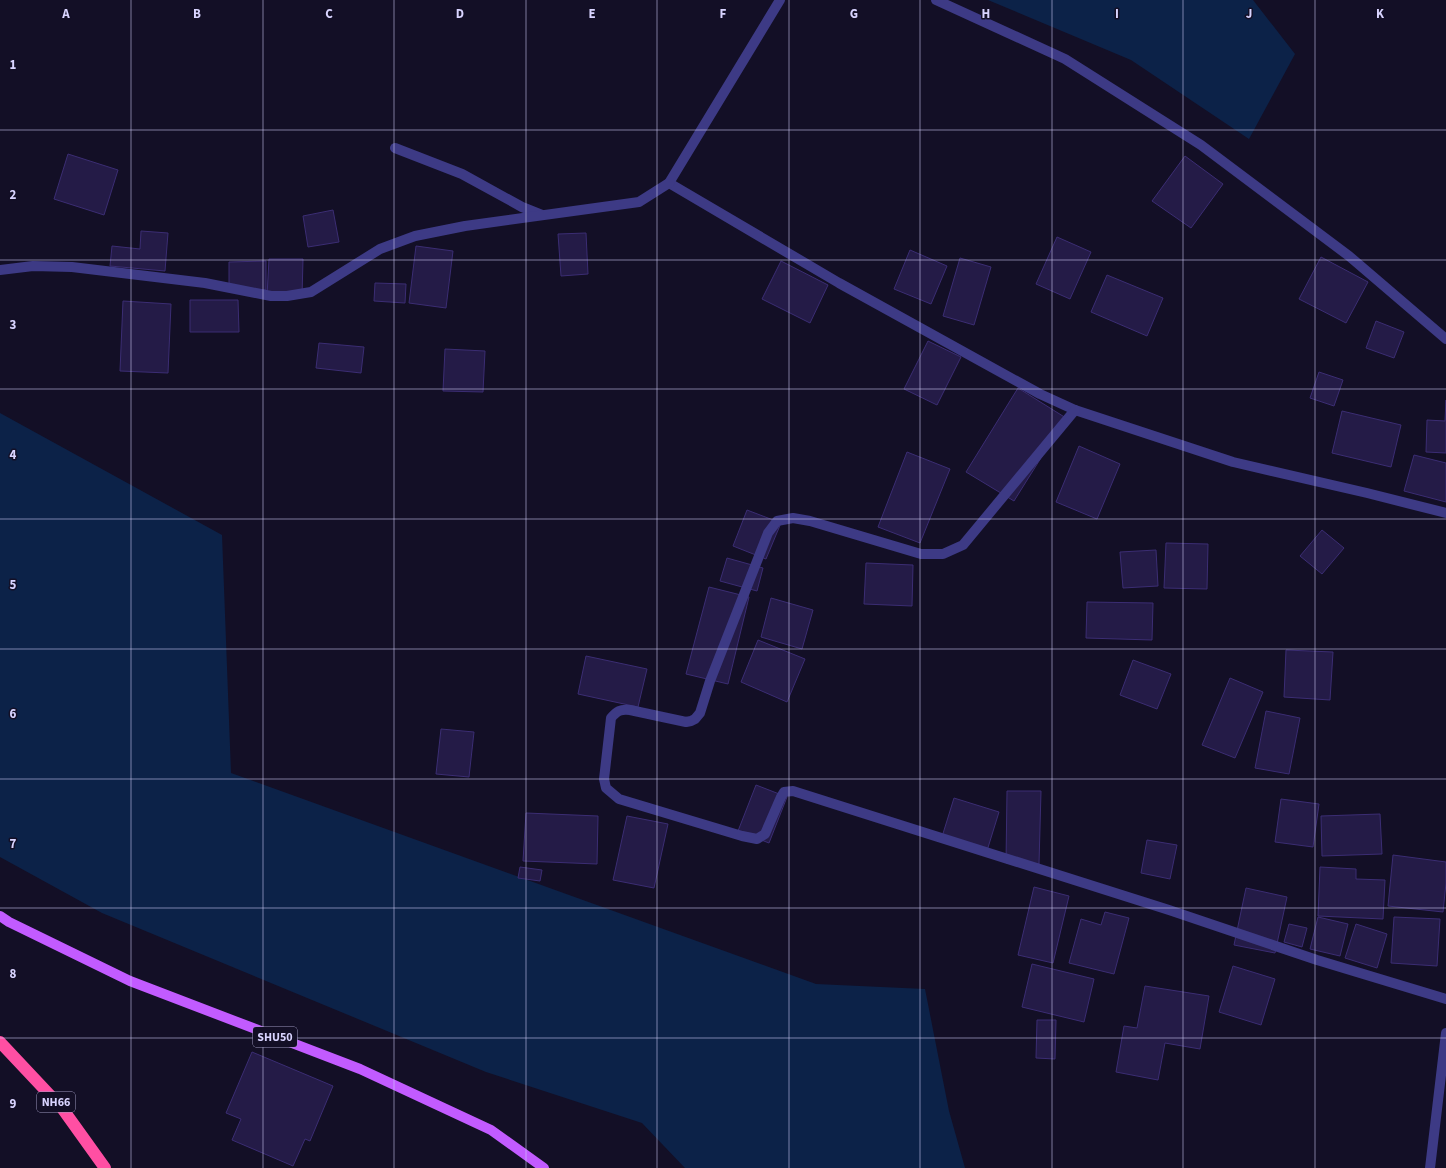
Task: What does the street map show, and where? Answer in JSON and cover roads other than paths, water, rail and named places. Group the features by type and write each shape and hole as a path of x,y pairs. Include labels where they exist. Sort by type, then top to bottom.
{"highway":[{"name":"NH66","path":"0,1042 62,1108 105,1168"}],"main road":[{"name":"SHU50","path":"0,916 9,922 130,981 360,1069 491,1130 544,1168"}],"street":[{"path":"0,270 34,266 72,267 205,283 271,296 287,296 311,292 380,249 415,236 465,226 639,202 669,183 780,0"},
{"path":"936,0 1065,59 1202,145 1349,256 1446,340"},
{"path":"395,148 462,174 522,207 542,215"},
{"path":"669,183 839,283 1040,394 1075,410 1232,462 1367,493 1446,514"},
{"path":"1075,410 963,545 943,554 921,554 810,521 793,518 777,521 768,533 710,681 698,716 691,721 686,722 630,710 621,709 616,712 611,718 604,779 606,788 619,799 742,836 757,839 765,834 780,797 784,792 792,791 1169,910 1317,960 1446,999"},
{"path":"1430,1168 1446,1033"}],"water":[{"path":"988,0 1253,0 1295,54 1249,139 1131,60"},
{"path":"0,413 222,535 231,773 816,984 925,989 949,1111 965,1168 685,1168 642,1123 486,1072 102,913 0,857"}]}
